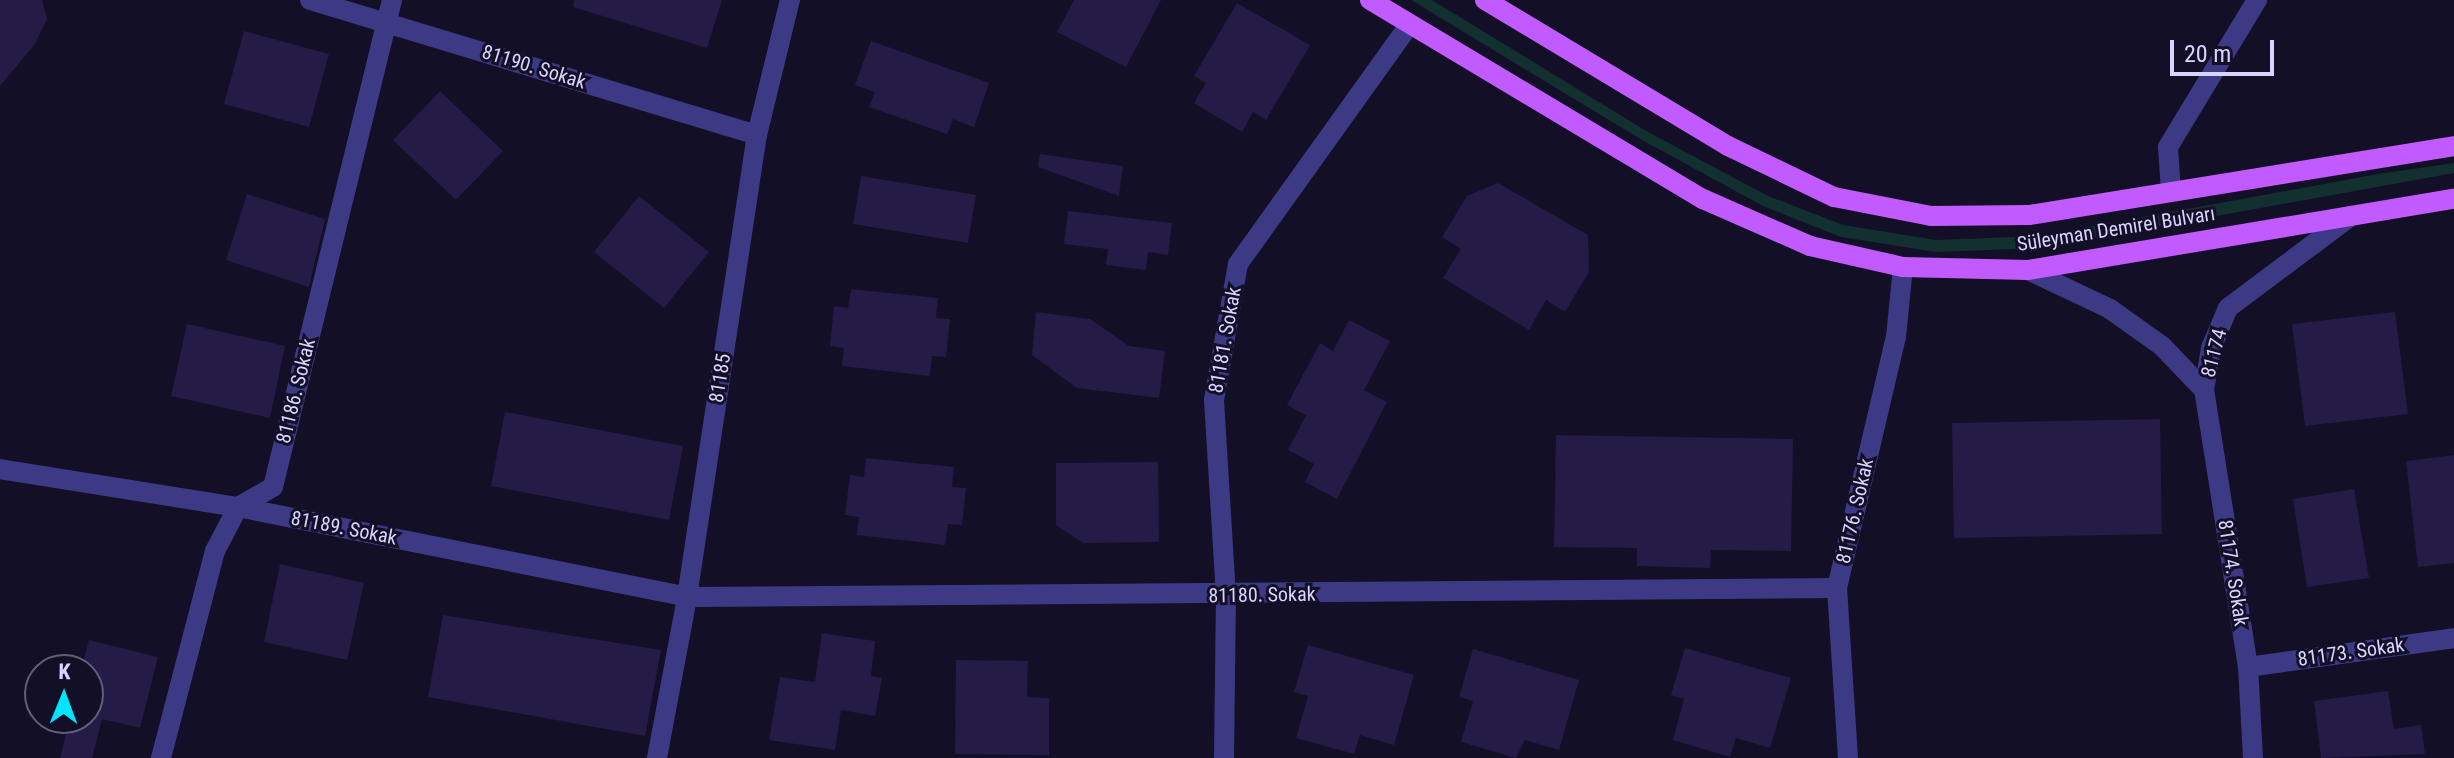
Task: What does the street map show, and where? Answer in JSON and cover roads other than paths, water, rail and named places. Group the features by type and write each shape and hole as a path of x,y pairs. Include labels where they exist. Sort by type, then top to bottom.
{"main road":[{"name":"Süleyman Demirel Bulvarı","path":"1370,0 1703,199 1810,246 1903,267 2028,270 2454,199"},
{"name":"Süleyman Demirel Bulvarı","path":"1485,0 1728,146 1834,197 1931,216 2029,215 2454,146"}],"street":[{"name":"81190. Sokak","path":"310,0 757,135"},
{"name":"81186. Sokak","path":"238,507 273,487 384,22 392,0"},
{"name":"81185","path":"657,758 687,597 757,135 790,0"},
{"path":"2171,191 2168,147 2257,0"},
{"name":"81181. Sokak","path":"1224,758 1226,596 1214,400 1238,264 1409,25"},
{"name":"81174","path":"2204,390 2211,348 2228,308 2355,214"},
{"name":"81176. Sokak","path":"1848,758 1837,588 1896,337 1903,267"},
{"name":"81174","path":"2028,270 2110,309 2162,346 2204,390"},
{"name":"81174. Sokak","path":"2204,390 2248,667 2253,758"},
{"name":"81189. Sokak","path":"0,469 238,507 687,597"},
{"path":"161,758 215,551 238,507"},
{"name":"81180. Sokak","path":"687,597 1226,596 1837,588"},
{"name":"81173. Sokak","path":"2248,667 2454,638"}]}
